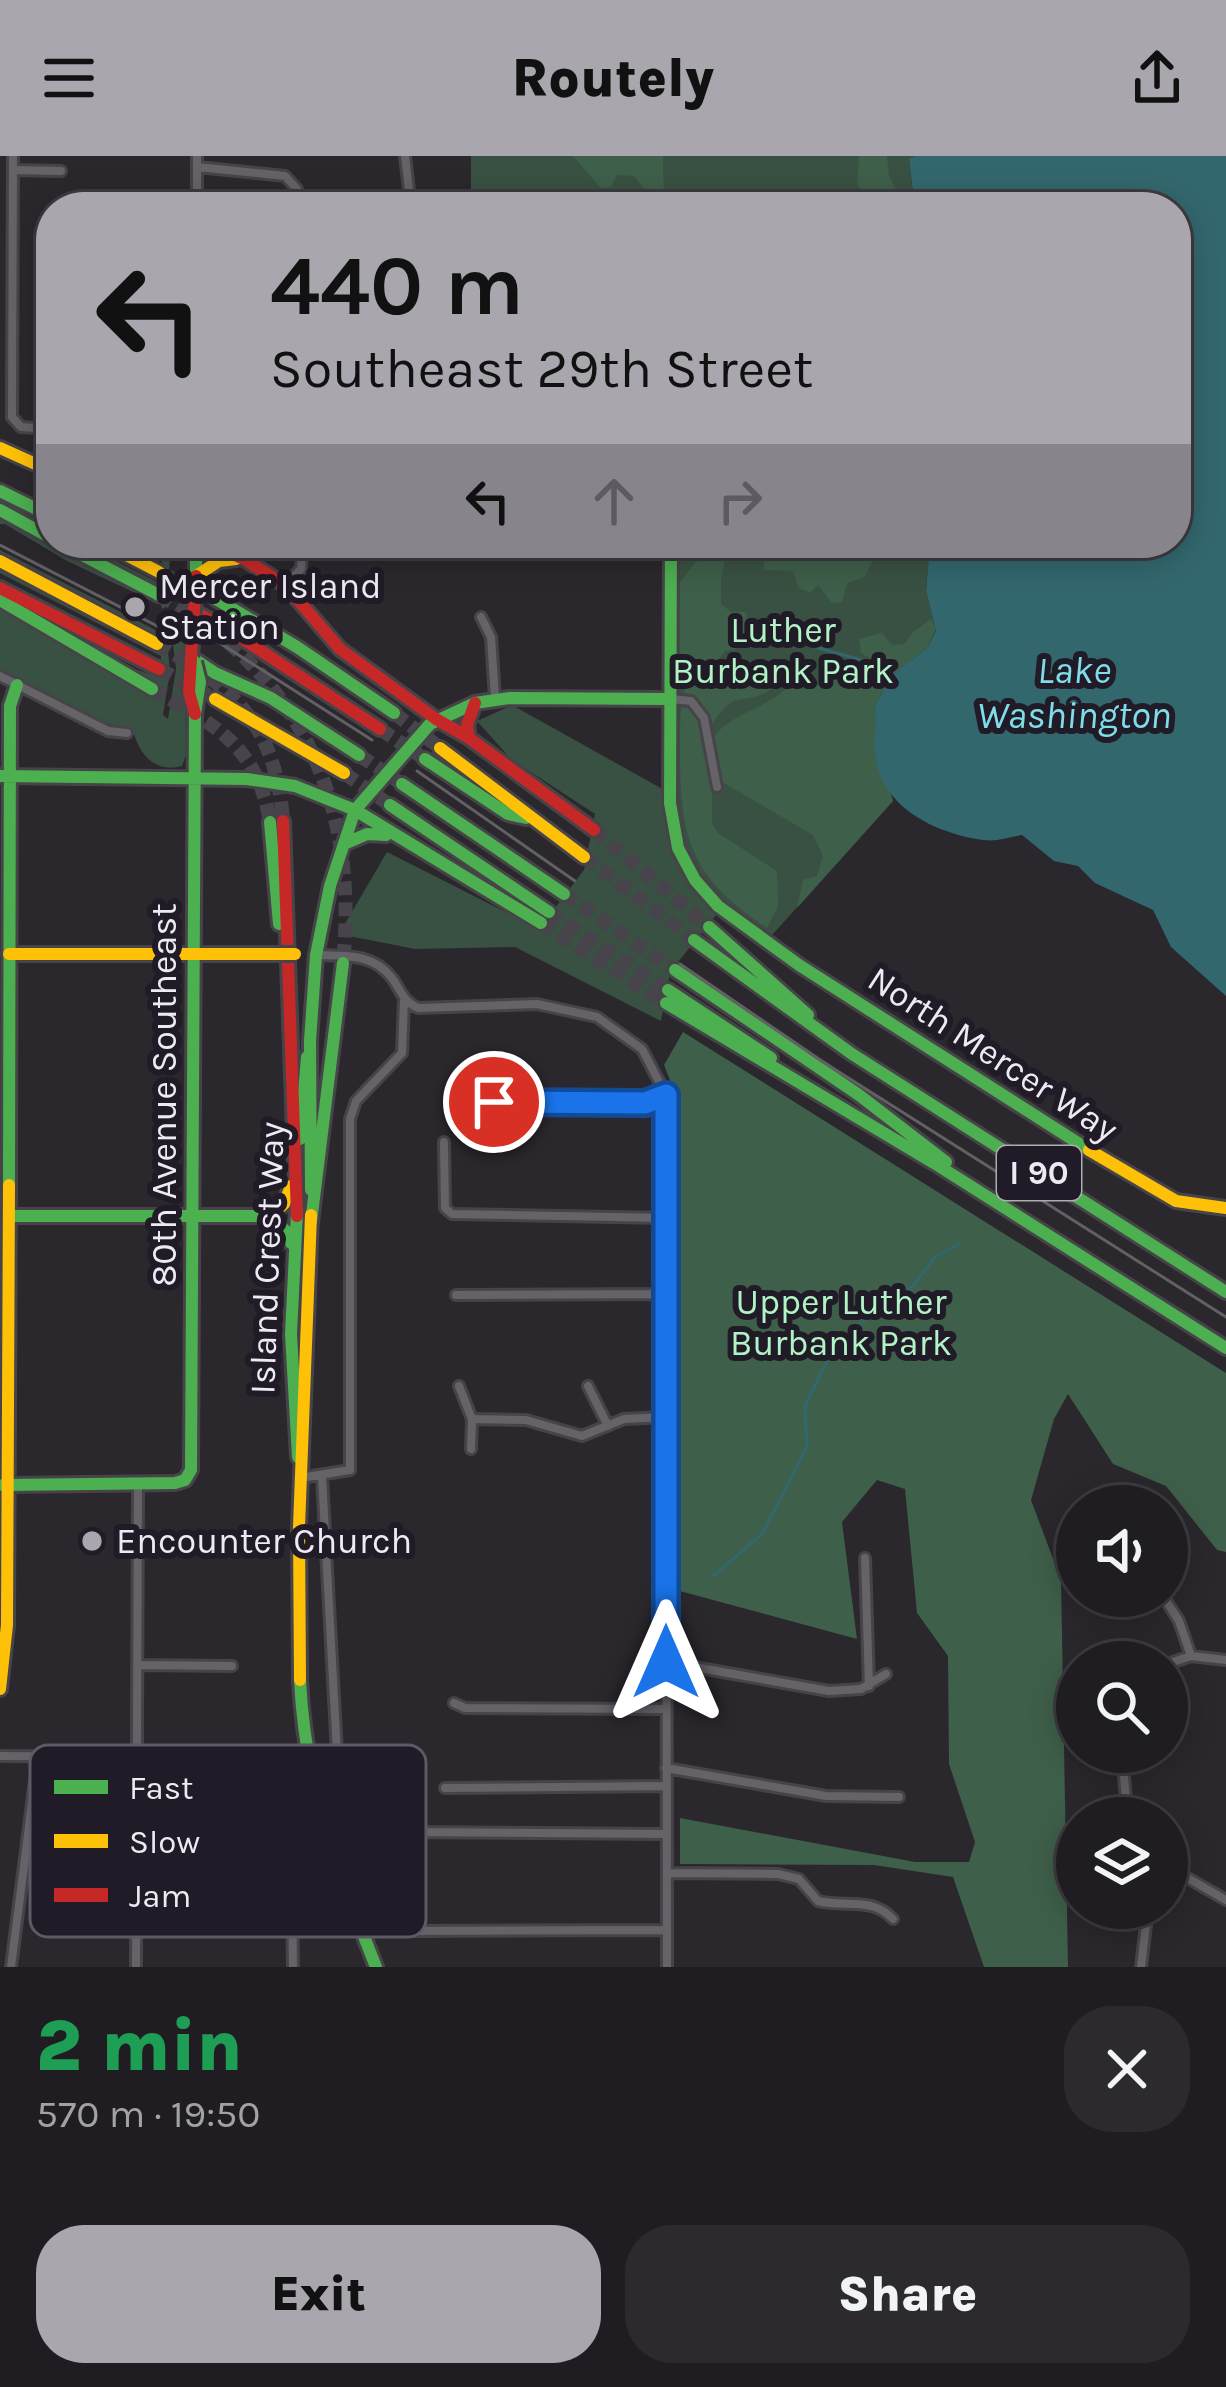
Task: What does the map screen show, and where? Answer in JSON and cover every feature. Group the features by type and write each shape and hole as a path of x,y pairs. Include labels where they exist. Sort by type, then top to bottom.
{"main road":[{"path":"0,448 36,464"},
{"path":"0,490 36,508"},
{"path":"0,510 36,530"},
{"path":"88,558 159,595"},
{"path":"132,558 159,572"},
{"name":"80th Avenue Southeast","path":"138,1486 175,1483 190,1475 193,1458 195,720 188,698 194,659 196,558"},
{"name":"North Mercer Way","path":"671,558 670,802 678,848 704,893 740,923 1140,1183 1176,1202 1226,1208"},
{"path":"196,576 219,561 244,559 285,585 340,649 594,830"},
{"path":"0,561 158,644"},
{"path":"0,588 159,669"},
{"path":"216,599 394,713"},
{"path":"0,600 152,688"},
{"path":"195,612 380,729"},
{"path":"194,659 271,698 359,755"},
{"path":"0,1689 8,1625 3,1485 9,1216 4,1120 9,954 5,776 16,685"},
{"path":"355,810 436,719 475,703 495,698 669,699"},
{"path":"215,699 344,773"},
{"path":"469,738 467,725 475,703"},
{"path":"440,748 584,857"},
{"path":"425,759 508,814 531,819"},
{"path":"5,776 195,777 284,784 355,810 391,835 545,917 390,806"},
{"path":"403,784 564,894"},
{"name":"Island Crest Way","path":"306,1745 297,1634 311,1222 310,1041 316,955 330,886 355,810"},
{"path":"276,822 297,1216"},
{"path":"344,844 367,834 391,835"},
{"path":"709,927 852,1054"},
{"name":"I 90","path":"694,940 852,1054 1226,1292"},
{"path":"9,954 316,955"},
{"path":"311,1222 343,963"},
{"path":"675,970 859,1095 1012,1212"},
{"name":"I 90","path":"667,996 1226,1348"},
{"name":"Island Crest Way","path":"300,1478 292,1414 292,1248 303,1072 310,1041"},
{"path":"270,1216 289,1196 293,1175"},
{"path":"9,1216 270,1216 287,1232 292,1248"},
{"path":"3,1485 138,1486"},
{"name":"Island Crest Way","path":"364,1937 376,1967"}],"street":[{"path":"13,156 12,418 15,425 36,427"},
{"path":"224,167 240,156"},
{"path":"405,156 409,192"},
{"path":"197,192 197,161 291,180 297,192"},
{"path":"13,170 62,171"},
{"path":"285,585 301,569 302,558"},
{"path":"482,617 491,637 495,698"},
{"path":"0,676 108,731 127,733"},
{"path":"669,699 691,701 704,718 717,787"},
{"path":"316,955 357,956 377,964 404,1000 418,1008 553,1006 611,1024 642,1049 666,1095 667,1967"},
{"path":"300,1478 350,1470 350,1119 356,1101 402,1053 404,1000"},
{"path":"493,1084 494,1102 645,1103 666,1095"},
{"path":"444,1142 445,1208 452,1214 665,1218"},
{"path":"456,1294 665,1294"},
{"path":"459,1387 472,1419 471,1449"},
{"path":"588,1387 608,1426"},
{"path":"472,1419 526,1420 582,1436 632,1417 665,1417"},
{"path":"322,1477 337,1745"},
{"path":"137,1745 138,1486"},
{"path":"865,1558 869,1686"},
{"path":"1176,1617 1191,1656"},
{"path":"1188,1657 1226,1660"},
{"path":"666,1662 829,1691 869,1686 886,1673"},
{"path":"137,1665 232,1666"},
{"path":"454,1703 465,1708 666,1709"},
{"path":"666,1768 826,1796 899,1797"},
{"path":"445,1788 667,1786"},
{"path":"10,1967 30,1816"},
{"path":"426,1832 667,1834"},
{"path":"667,1873 778,1874 799,1879 818,1901 869,1903 881,1906 892,1919"},
{"path":"1188,1879 1226,1900"},
{"path":"1141,1967 1146,1929"},
{"path":"426,1931 667,1930"}],"green space":[{"path":"471,156 915,156 909,160 913,192 471,192"},
{"path":"573,156 663,156 664,192 647,192 634,176 617,175 611,187 601,188"},
{"path":"859,156 887,156 897,192 862,192 857,184"},
{"path":"0,519 36,538 36,542 5,524"},
{"path":"0,550 159,632 161,627 166,630 170,671 163,715 168,719 176,669 172,636 185,637 186,755 182,766 158,765 141,750 134,734 0,670 0,606 146,694 156,687 123,665 161,678 161,656 0,569 160,650 0,555"},
{"path":"62,558 75,558 161,603 161,591 100,558 110,558 161,584 160,558 170,558 166,607 162,609"},
{"name":"Luther Burbank Park","path":"677,558 929,558 926,591 936,629 874,708 893,801 772,935 725,904 670,972 661,1021 515,947 415,949 339,934 387,852 539,929 584,870 595,814 511,759 477,721 512,705 675,796"},
{"path":"726,558 721,604 731,612 746,612 751,638 725,651 716,663 716,674 765,674 770,690 726,707 710,728 713,738 731,721 777,696 798,675 823,688 838,674 853,683 880,673 883,662 879,655 871,659 861,653 859,639 882,633 892,645 904,644 931,619 936,629 928,647 891,676 874,707 875,755 893,801 797,908 803,880 817,876 823,856 813,835 724,783 712,783 712,824 718,833 777,871 778,907 767,928 707,875 688,836 681,787 681,711 686,683 693,682 700,663 679,671 677,586 698,559"},
{"path":"765,558 874,558 865,577 847,583 842,602 832,603 818,585 810,593 799,588 793,571 763,570"},
{"name":"Upper Luther Burbank Park","path":"683,1032 1226,1373 1226,1552 1217,1550 1188,1514 1188,1485 1164,1485 1113,1464 1068,1394 1054,1419 1031,1500 1056,1567 1056,1617 1062,1617 1062,1641 1056,1641 1056,1773 1064,1773 1065,1797 1056,1797 1056,1929 1067,1929 1068,1967 984,1967 953,1877 874,1865 680,1864 680,1818 915,1862 969,1862 975,1842 949,1764 948,1656 917,1613 905,1489 877,1480 842,1522 857,1639 676,1590 681,1108 664,1065"}],"water":[{"name":"Lake Washington","path":"1226,156 1226,996 1171,947 1153,910 1095,883 1078,866 1054,861 1022,835 998,840 966,837 913,815 887,789 875,754 874,708 891,676 928,647 936,630 926,591 929,558 1191,558 1191,192 913,192 909,159"}],"waterway":[{"path":"802,640 799,637 801,643 872,663"},
{"path":"713,1576 762,1534 807,1447 805,1406 833,1349 913,1286 935,1257 959,1244"}],"tunnel":[{"path":"159,572 216,599"},
{"path":"159,595 208,626 250,663 284,704 310,749 329,798 341,850 346,905 343,963"},
{"path":"157,644 209,677 247,714 271,760 283,821"},
{"path":"159,669 215,699"},
{"path":"152,689 213,726 243,755 264,795 270,822"},
{"path":"394,713 440,748"},
{"path":"380,729 425,759"},
{"path":"359,755 402,784"},
{"path":"344,773 390,805"},
{"path":"594,830 709,927"},
{"path":"584,857 694,940"},
{"path":"564,894 675,970"},
{"path":"549,912 668,990"},
{"path":"541,923 666,1003"}],"tram line":[{"path":"0,545 159,627"},
{"path":"215,640 372,740"},
{"path":"417,771 575,881"},
{"path":"680,964 820,1060 1226,1317"}],"traffic: fast":[{"path":"0,491 36,509"},
{"path":"0,510 36,530"},
{"path":"88,558 159,595"},
{"path":"196,558 196,576"},
{"path":"671,558 670,803 678,848 695,880 718,906 799,965 1089,1150"},
{"path":"216,599 394,713"},
{"path":"0,600 152,689"},
{"path":"194,659 271,698 359,755"},
{"path":"195,662 200,682 195,714"},
{"path":"9,1185 10,706 17,685"},
{"path":"311,1190 310,1041 316,955 330,886 355,810 430,724 475,703 510,698 669,699"},
{"path":"3,1485 175,1483 185,1480 191,1470 195,714"},
{"path":"425,759 508,814 526,818"},
{"path":"0,776 247,779 295,786 355,810"},
{"path":"402,784 564,894"},
{"path":"390,805 549,912"},
{"path":"355,810 541,923"},
{"path":"270,822 279,924"},
{"path":"344,844 367,834 386,835"},
{"path":"709,927 808,1015"},
{"path":"694,940 852,1054 1226,1292"},
{"path":"311,1222 343,963"},
{"path":"675,970 859,1095 946,1162"},
{"path":"668,990 771,1058"},
{"path":"666,1003 934,1163 1226,1348"},
{"path":"300,1139 307,1057"},
{"path":"297,1212 291,1334 298,1457"},
{"path":"9,1216 270,1216 291,1243"},
{"path":"300,1680 307,1745"},
{"path":"365,1937 376,1967"}],"traffic: slow":[{"path":"0,448 36,464"},
{"path":"132,558 159,572"},
{"path":"196,576 219,561 236,559"},
{"path":"0,561 157,644"},
{"path":"215,699 344,773"},
{"path":"440,748 584,857"},
{"path":"9,954 248,954"},
{"path":"248,954 295,954"},
{"path":"1089,1150 1176,1201 1226,1208"},
{"path":"0,1689 7,1625 9,1185"},
{"path":"270,1216 284,1204 291,1186"},
{"path":"300,1680 299,1527 311,1215"}],"traffic: jam":[{"path":"242,558 285,585 340,649 436,719"},
{"path":"195,714 189,692 196,576"},
{"path":"0,588 159,669"},
{"path":"195,612 380,729"},
{"path":"469,738 467,725 475,703"},
{"path":"436,719 594,830"},
{"path":"283,821 297,1216"}],"place":[{"name":"Mercer Island Station","path":"135,607"},
{"name":"Encounter Church","path":"92,1541"}],"route":[{"path":"494,1102 645,1103 666,1095 666,1662"}]}
